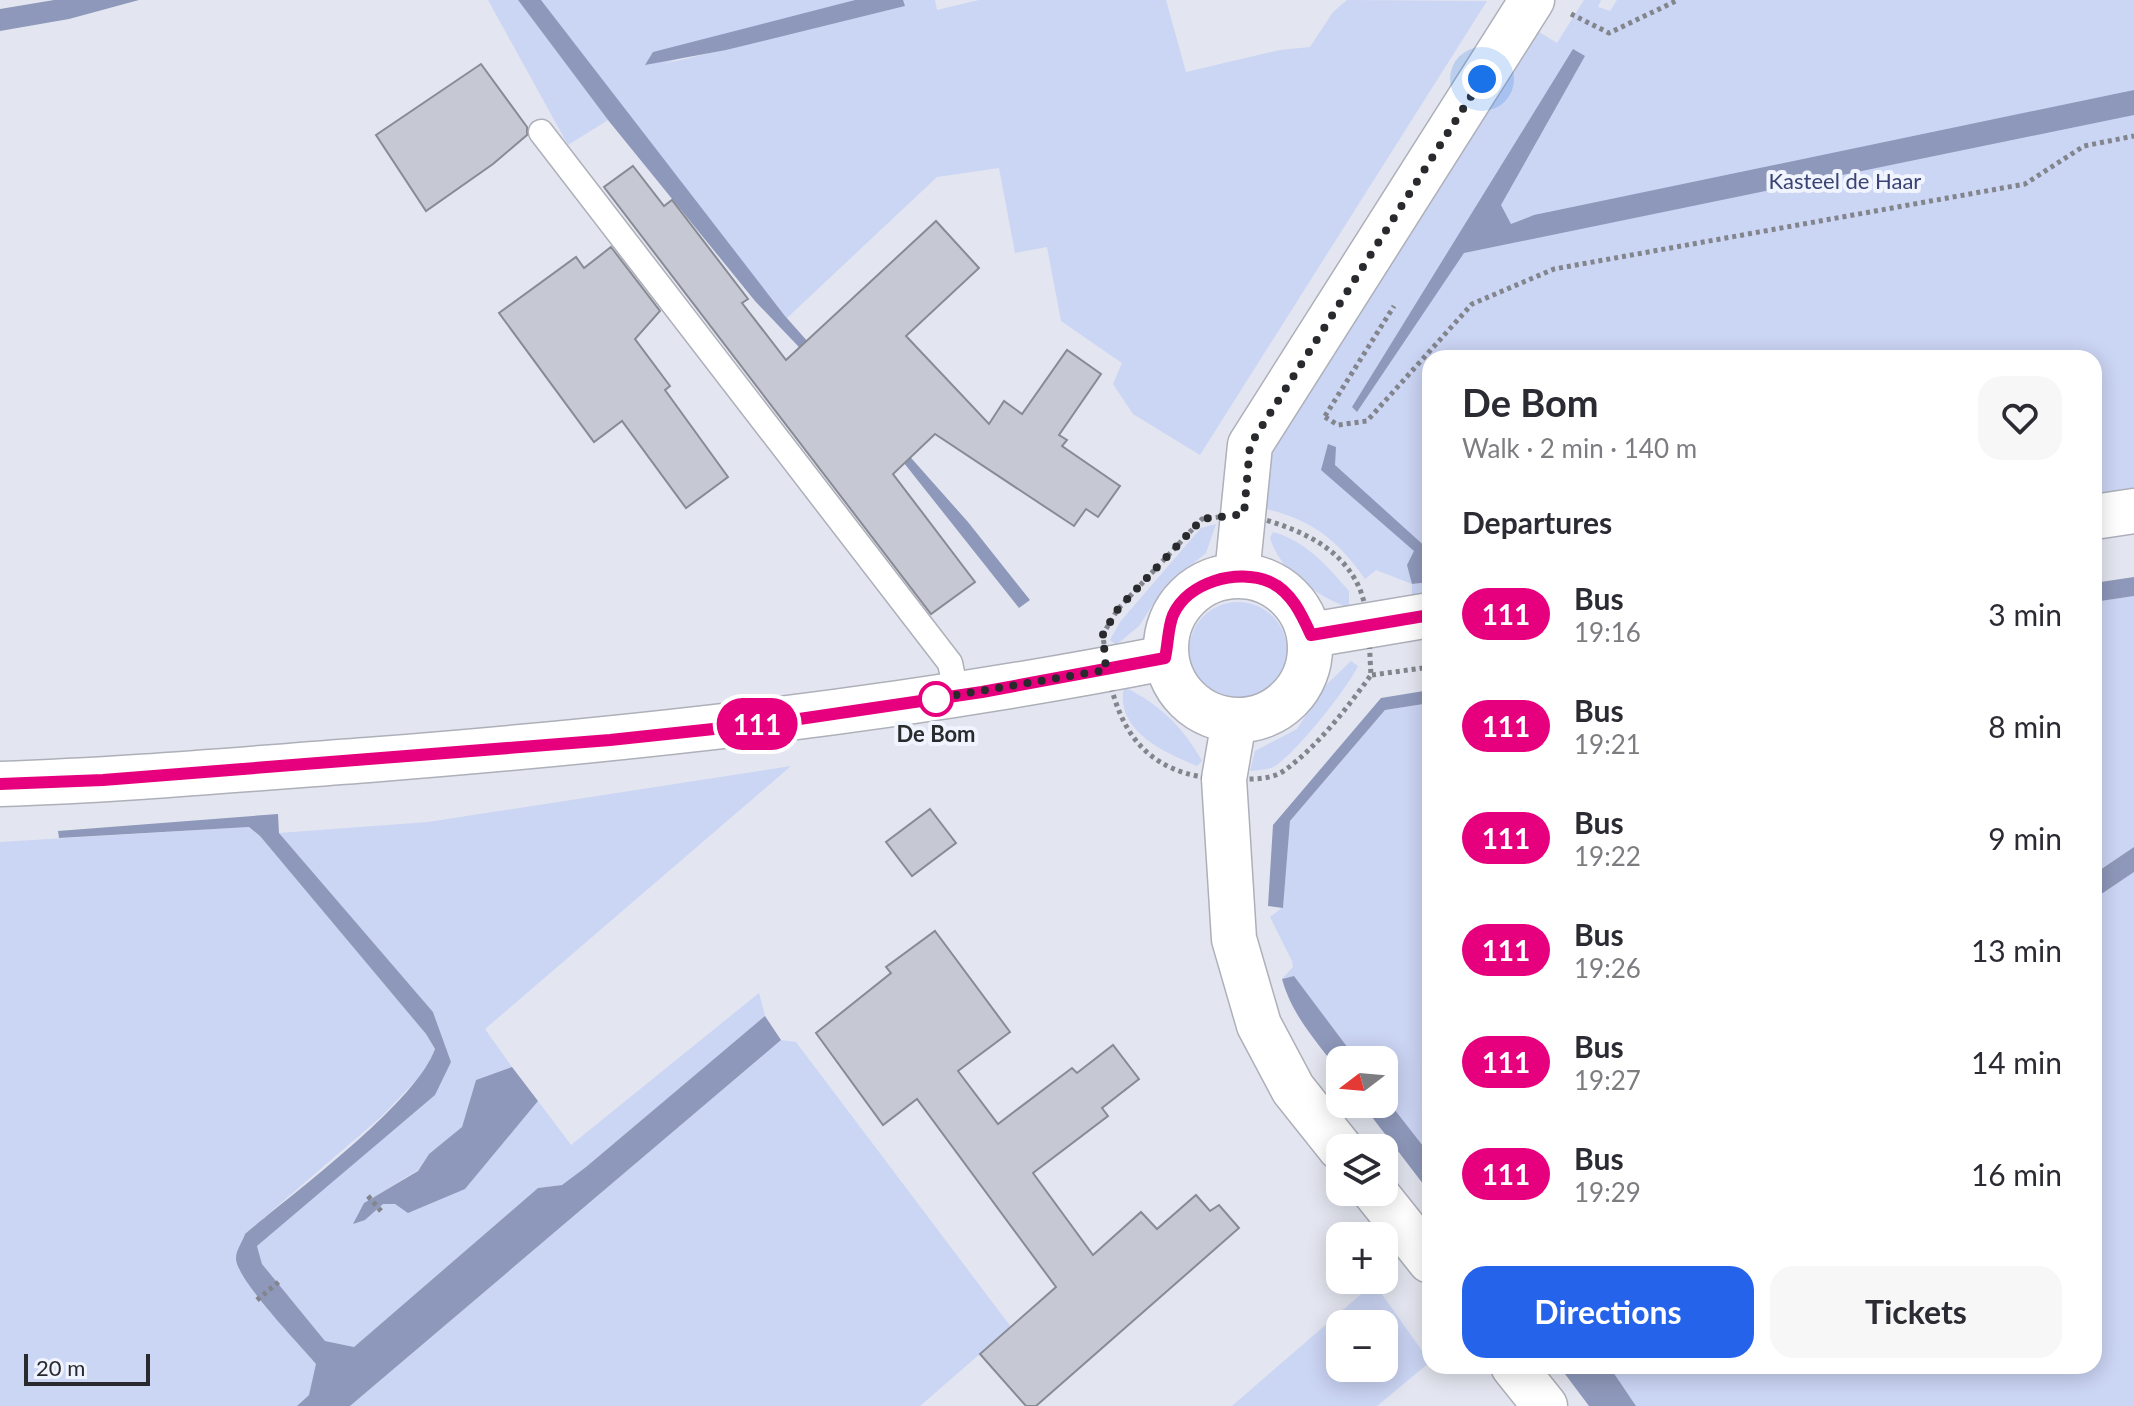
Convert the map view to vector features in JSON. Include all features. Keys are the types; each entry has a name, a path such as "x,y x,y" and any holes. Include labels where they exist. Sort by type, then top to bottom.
{"street":[{"path":"1237,575 1250,445 1547,4"},
{"path":"2102,516 2134,511"},
{"path":"1237,575 1271,582 1298,606 1311,635 1309,668 1292,698 1258,719 1234,721 1206,714 1177,688 1165,658 1173,614 1204,583 1237,575"},
{"path":"1311,635 1422,616"},
{"path":"0,784 103,780 582,743 779,722 957,696 1165,658"},
{"path":"1234,721 1224,779 1234,939 1259,1025 1293,1089 1329,1134"},
{"path":"1386,1206 1422,1251"},
{"path":"1519,1374 1545,1406"}],"lane":[{"path":"541,132 950,663 957,696"}],"path":[{"path":"1547,4 1609,33 1678,0"},
{"path":"1431,350 1472,304 1554,269 2025,184 2084,146 2134,136"},
{"path":"1325,417 1338,425 1367,421 1422,360"},
{"path":"1224,779 1184,774 1153,760 1113,704 1103,634 1118,609 1202,519 1244,514"},
{"path":"1371,675 1422,668"},
{"path":"368,1196 381,1211"},
{"path":"257,1300 281,1280"}],"green space":[{"path":"488,0 518,0 608,120 568,145"},
{"path":"541,0 855,0 778,22 664,64 904,6 903,0 935,0 937,10 979,0 1166,0 1186,72 1280,50 1310,47 1333,12 1347,0 1487,1 1200,455 1133,414 1113,384 1122,363 1061,321 1047,247 1015,253 999,168 937,177 787,318 608,91"},
{"name":"Kasteel de Haar","path":"1584,0 1601,0 1598,7 1610,11 1617,0 2134,0 2134,490 2102,495 2102,350 1422,350 1422,569 1412,584 1376,570 1365,579 1345,553 1323,534 1297,519 1266,509 1259,498 1277,437 1531,27 1557,43"},
{"path":"1216,524 1206,553 1164,587 1139,626 1116,645 1110,640 1120,622 1201,528"},
{"path":"1273,532 1306,548 1324,564 1349,591 1349,608 1312,589 1291,572 1275,551 1270,538"},
{"path":"1422,583 1422,603 1412,605 1412,584"},
{"path":"2134,596 2134,847 2102,869 2102,601"},
{"path":"1238,602 1265,610 1279,624 1287,651 1279,678 1265,692 1238,700 1211,692 1197,678 1189,651 1197,624 1211,610"},
{"path":"1351,661 1358,666 1343,690 1295,748 1273,767 1250,771 1255,751 1297,729 1325,686"},
{"path":"1124,687 1159,708 1178,727 1202,761 1197,766 1157,747 1134,727 1123,702"},
{"path":"1422,704 1422,1145 1398,1114 1398,1046 1346,1046 1294,976 1282,979 1293,967 1292,961 1270,917 1283,907 1290,821 1385,710"},
{"path":"791,766 485,1029 512,1067 476,1080 462,1127 429,1154 418,1170 364,1203 365,1220 383,1204 465,1189 538,1101 571,1145 759,993 765,1016 586,1167 562,1185 538,1188 354,1347 325,1341 262,1264 257,1246 434,1095 451,1062 433,1012 279,833 428,822"},
{"path":"249,827 260,836 426,1034 435,1050 427,1069 381,1117 245,1234 239,1269 317,1364 309,1395 297,1406 0,1406 0,842"},
{"path":"2134,872 2134,1406 1636,1406 1614,1374 2102,1374 2102,894"},
{"path":"781,1040 796,1042 1011,1327 920,1406 350,1406"},
{"path":"1361,1294 1382,1294 1393,1310 1343,1310"},
{"path":"1398,1317 1422,1351 1422,1369 1377,1406 1232,1406 1326,1325 1326,1382 1398,1382"}],"shaded area":[{"path":"54,0 139,0 69,19 0,31 0,9"},
{"path":"518,0 541,0 785,316 968,522 1030,600 1019,608 877,429 755,301 608,120"},
{"path":"855,0 903,0 905,6 726,50 645,65 653,52"},
{"path":"1573,49 1585,56 1501,205 1511,224 1534,215 2134,90 2134,115 1464,253 1357,412 1352,407"},
{"path":"1328,444 1336,447 1335,465 1422,544 1422,583 1412,584 1407,565 1414,551 1321,470"},
{"path":"2134,577 2134,596 2102,601 2102,582"},
{"path":"1422,691 1422,704 1385,710 1290,821 1283,908 1268,906 1273,825 1381,698"},
{"path":"278,814 279,833 433,1012 451,1062 435,1095 257,1246 262,1264 325,1341 354,1347 538,1188 562,1185 586,1167 765,1016 781,1040 350,1406 297,1406 309,1395 316,1364 257,1296 239,1268 236,1255 245,1234 379,1121 423,1071 435,1049 426,1034 260,836 249,827 59,838 58,831"},
{"path":"2134,847 2134,872 2102,894 2102,869"},
{"path":"1294,976 1346,1046 1326,1046 1326,1055 1292,1006 1282,979"},
{"path":"512,1067 538,1101 465,1189 408,1213 395,1204 383,1204 365,1220 353,1224 364,1203 418,1171 429,1154 462,1127 476,1080"},
{"path":"1398,1114 1422,1145 1422,1183 1398,1151 1398,1134 1385,1134 1373,1118 1398,1118"},
{"path":"1565,1374 1614,1374 1636,1406 1589,1406"}],"building":[{"path":"481,64 527,127 527,135 493,164 426,211 376,135"},
{"path":"633,166 664,206 672,200 748,299 742,303 786,360 936,221 979,268 906,336 989,424 1004,401 1022,414 1067,350 1101,374 1059,435 1067,440 1062,446 1120,486 1098,517 1086,509 1074,526 935,434 893,474 975,582 931,614 604,187"},
{"path":"611,247 660,311 635,339 670,386 665,390 728,477 686,508 622,421 594,442 499,313 576,257 584,268"},
{"path":"930,809 956,843 912,876 886,842"},
{"path":"935,931 1010,1032 958,1071 998,1124 1072,1068 1077,1073 1113,1045 1139,1079 1102,1108 1108,1116 1033,1173 1093,1255 1141,1212 1157,1229 1196,1195 1210,1211 1219,1205 1239,1228 1036,1406 1026,1406 980,1354 1056,1287 917,1099 883,1125 816,1033 891,973 886,967"}],"bus line":[{"name":"111","path":"0,784 103,780 582,743 779,722 957,696 1165,658 1173,614 1204,583 1237,575 1271,582 1298,606 1311,635 1422,616"}],"place":[{"name":"De Bom","path":"936,699"}],"route":[{"path":"936,699 932,699 1106,670 1103,634 1118,609 1202,519 1244,514 1250,445 1482,79"}]}
